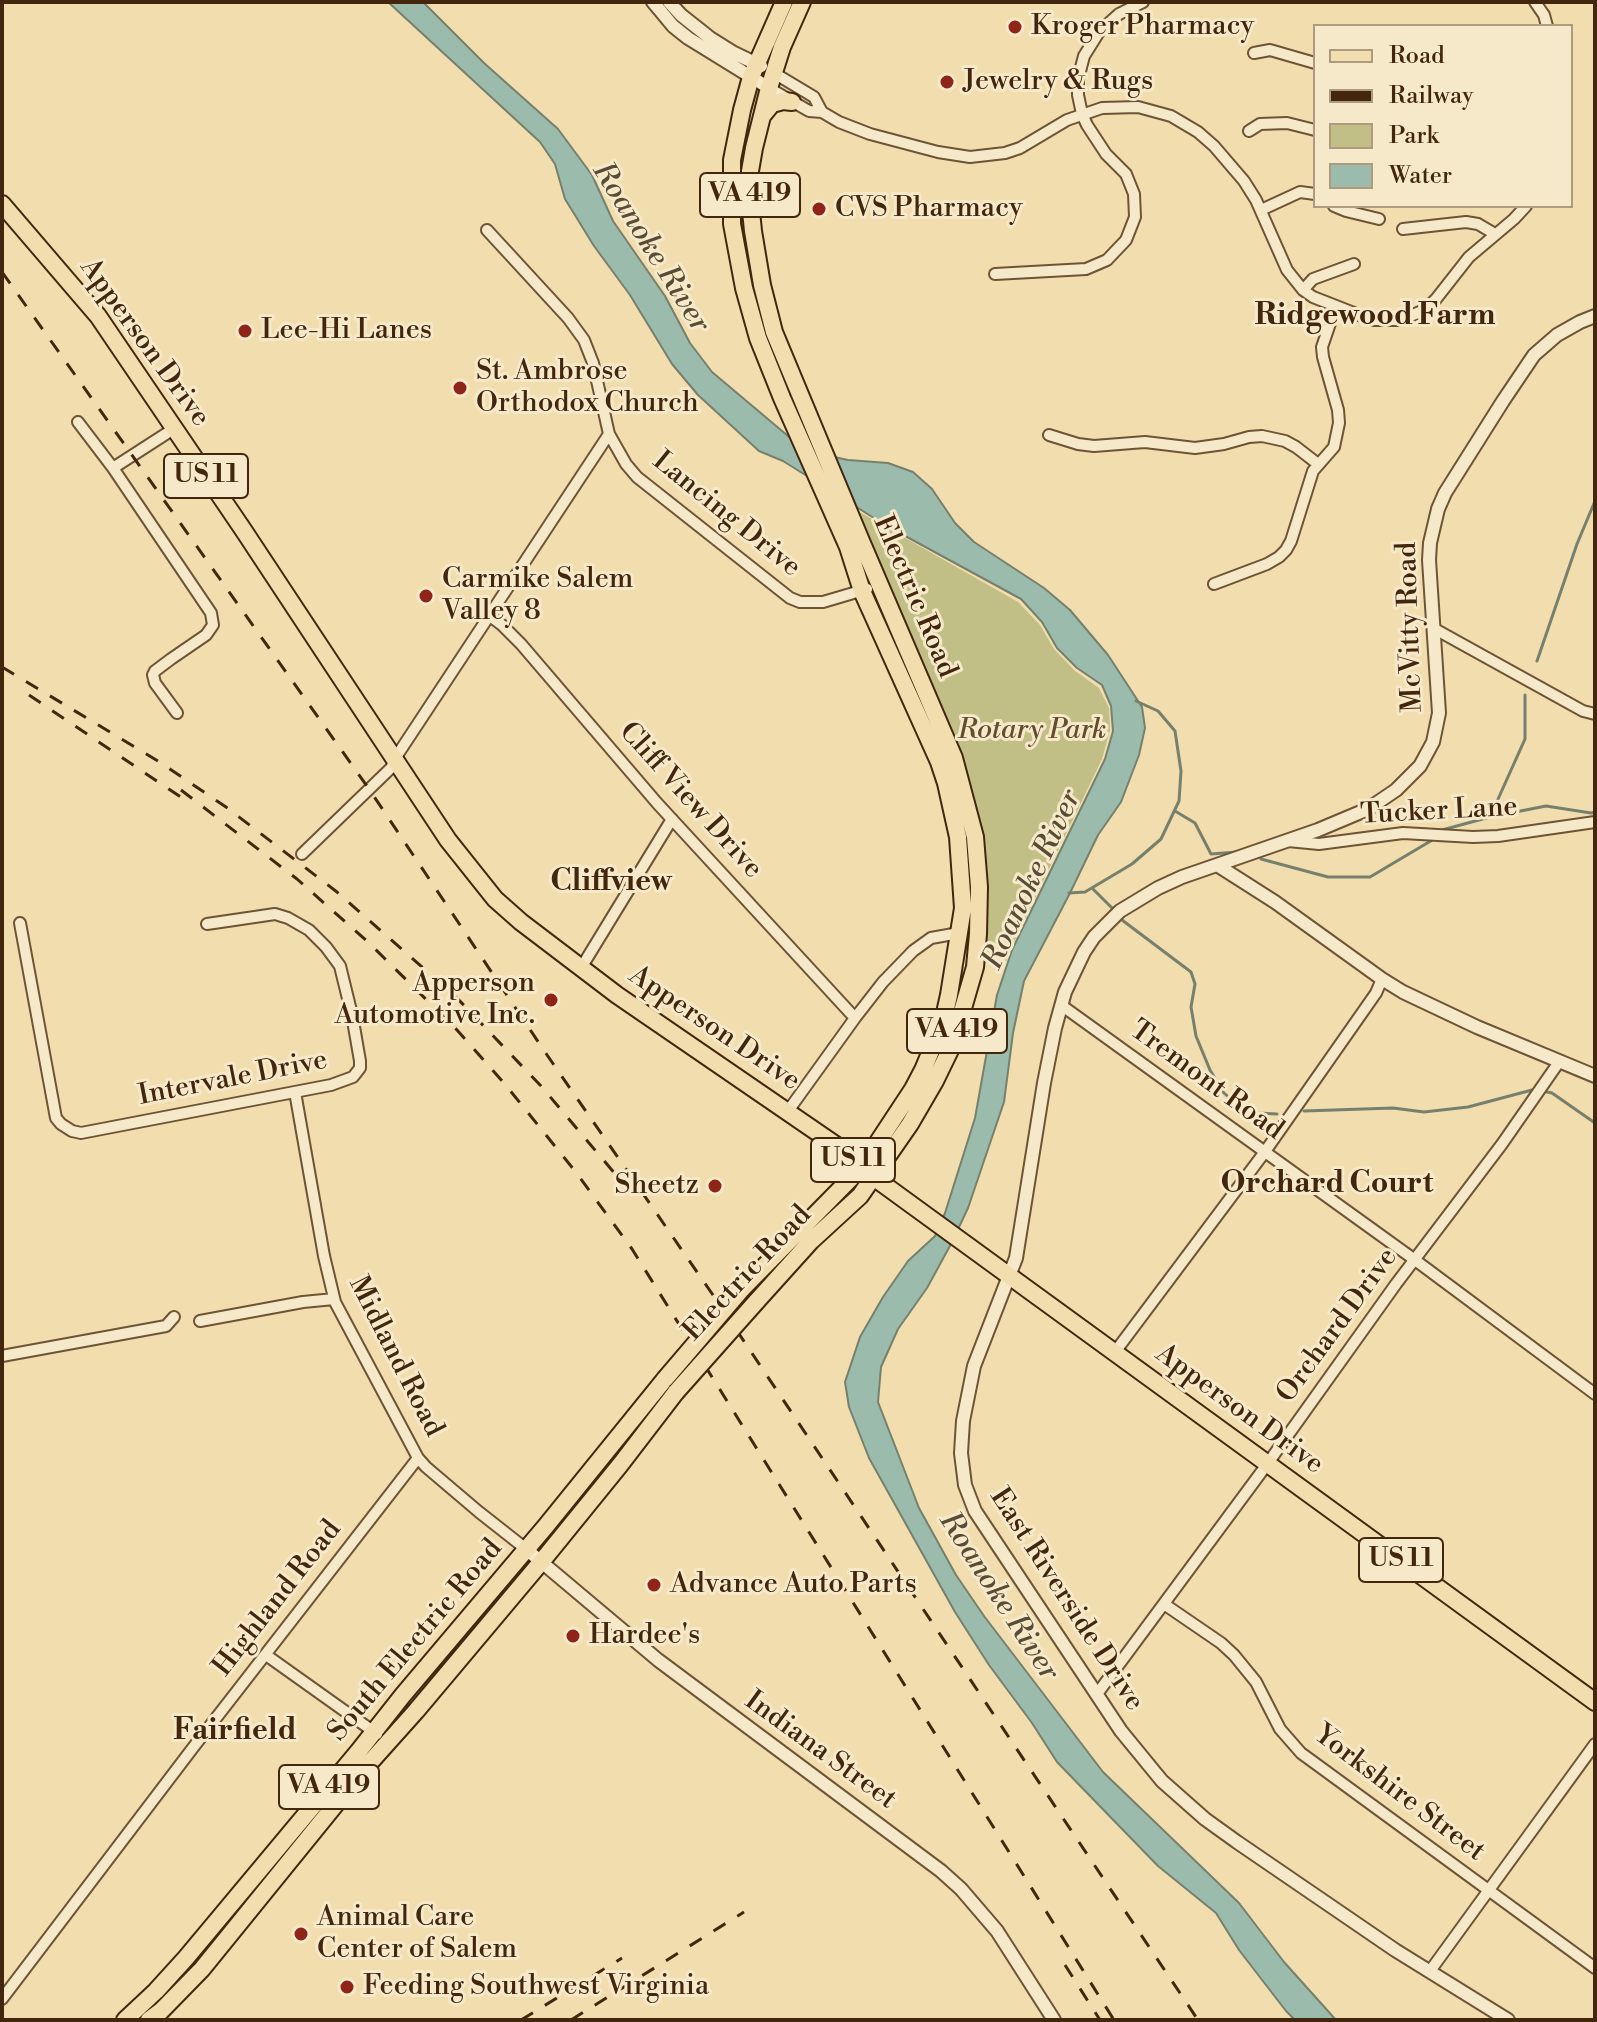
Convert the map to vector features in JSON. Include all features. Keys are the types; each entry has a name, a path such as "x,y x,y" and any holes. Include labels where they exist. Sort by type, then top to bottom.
{"main road":[{"name":"Electric Road","path":"542,1561 620,1465 671,1385 741,1290 867,1172 910,1124 952,1046 975,967 979,905 975,837 962,781 880,584 854,544 782,398 750,314 744,288 732,224 732,160 754,70 784,2"},
{"name":"Electric Road","path":"526,1549 671,1385 756,1302 811,1241 860,1196 867,1172 923,1070 943,1022 949,995 963,908 958,837 946,783 862,591 854,544 798,388 774,332 753,231 750,171 782,47 802,2"},
{"path":"762,116 772,104 792,102"},
{"name":"Apperson Drive","path":"2,204 98,316 448,840 483,886 521,922 617,995 843,1150 867,1172 1595,1702"},
{"name":"South Electric Road","path":"125,2020 186,1958 526,1549"},
{"name":"South Electric Road","path":"149,2020 202,1969 365,1768 542,1561"}],"street":[{"path":"995,274 1086,269 1107,260 1126,240 1135,217 1130,183 1121,167 1096,141 1082,114 1078,79 1090,44 1110,21 1143,2"},
{"path":"1535,2 1546,24"},
{"path":"661,4 681,15 754,70 814,97 822,112"},
{"path":"1254,53 1270,50 1313,62"},
{"path":"772,80 792,102 809,111 822,112 870,134 970,157 1020,148 1067,120 1102,108 1138,107 1158,112 1185,123 1230,163 1261,210 1287,270 1303,290 1313,297 1374,320 1409,317 1428,307 1469,257 1524,208"},
{"path":"1249,131 1260,124 1287,123 1313,130"},
{"path":"1261,210 1300,192 1313,194"},
{"path":"1339,208 1379,219"},
{"path":"1403,229 1466,222 1478,224 1495,234"},
{"name":"Lancing Drive","path":"487,230 568,318 584,340 593,363 609,434 637,477 790,598 800,602 823,602 880,584"},
{"path":"1303,290 1313,279 1354,264"},
{"path":"1214,584 1267,564 1286,550 1313,471 1334,447 1339,423 1322,347 1336,306"},
{"name":"McVitty Road","path":"1217,865 1368,809 1396,790 1420,766 1433,742 1439,713 1429,560 1438,509 1445,493 1534,355 1557,335 1595,316"},
{"path":"78,422 113,468 211,613 213,625 206,635 153,675 155,683 177,713"},
{"path":"113,468 175,428"},
{"path":"302,854 386,774 609,434"},
{"path":"1049,435 1094,446 1145,442 1195,448 1262,436 1285,441 1318,464"},
{"name":"Cliff View Drive","path":"490,616 521,644 672,819 855,1018"},
{"path":"1433,628 1583,711 1595,714"},
{"path":"581,968 672,819"},
{"name":"Tucker Lane","path":"1286,840 1319,844 1403,833 1498,836 1595,822"},
{"path":"1217,865 1403,992 1477,1027 1595,1076"},
{"name":"East Riverside Drive","path":"1217,865 1158,888 1120,911 1094,937 1074,971 1061,1005 1044,1083 1016,1258 978,1355 968,1393 961,1453 965,1485 975,1511 1121,1731 1154,1772 1183,1801 1383,1942 1508,2020"},
{"name":"Intervale Drive","path":"20,923 56,1118 65,1128 81,1133 295,1092 348,1081 353,1077 360,1068 360,1057 352,1015 340,966 326,947 309,930 275,914 207,924"},
{"path":"788,1111 883,982 921,944 931,938 959,933"},
{"path":"1115,1352 1264,1153 1376,993 1382,979"},
{"name":"Tremont Road","path":"1061,1005 1595,1394"},
{"name":"Orchard Drive","path":"1097,1694 1559,1062"},
{"name":"Midland Road","path":"295,1092 334,1299 418,1458 526,1549"},
{"path":"200,1321 334,1299"},
{"path":"2,1356 166,1326 174,1317"},
{"name":"Highland Road","path":"2,1999 418,1458"},
{"name":"Indiana Street","path":"526,1549 658,1660 941,1871 997,1931 1054,2020"},
{"name":"Yorkshire Street","path":"1164,1604 1234,1655 1256,1682 1280,1729 1301,1753 1595,1968"},
{"path":"266,1655 389,1742"},
{"path":"1430,1971 1595,1744"}],"green space":[{"name":"Rotary Park","path":"856,510 1018,602 1040,625 1054,649 1075,671 1099,688 1109,708 1110,730 1102,759 1006,961 983,954 979,826 961,761"}],"water":[{"path":"388,2 423,2 484,63 558,129 592,175 613,221 665,296 690,343 712,372 794,441 825,455 888,463 913,472 932,489 955,523 974,542 1044,588 1070,610 1108,655 1142,707 1145,728 1139,755 1121,802 1098,835 1024,981 1004,1102 968,1208 927,1288 898,1329 881,1367 878,1402 919,1508 956,1575 984,1616 1103,1772 1239,1903 1284,1962 1336,2020 1295,2020 1239,1950 1216,1913 1158,1866 1057,1762 955,1612 869,1458 849,1407 845,1382 860,1337 908,1261 935,1236 945,1213 975,1118 997,995 1012,950 1105,759 1113,731 1111,706 1102,685 1077,668 1057,648 1042,622 1021,599 885,525 783,461 759,451 698,395 672,364 630,295 594,246 565,199 555,164 540,142"}],"waterway":[{"path":"1537,661 1595,501"},
{"path":"1490,817 1525,739 1525,695"},
{"path":"1069,893 1085,892 1132,864 1161,839 1179,801 1181,771 1175,731 1158,711 1136,701"},
{"path":"1442,830 1546,806 1595,812"},
{"path":"1175,811 1195,823 1211,854 1237,852"},
{"path":"1261,859 1328,877 1370,877 1434,839"},
{"path":"1092,888 1112,908"},
{"path":"1122,920 1191,972 1195,984 1191,1007 1196,1036 1210,1070 1224,1093 1241,1108 1277,1114"},
{"path":"1304,1111 1393,1108 1424,1112 1468,1107 1532,1090"},
{"path":"1547,1092 1595,1123"}],"railway":[{"path":"2,272 369,789 713,1295 1198,2020"},
{"path":"2,667 158,761 226,807 337,892 456,997 541,1086 627,1188"},
{"path":"29,695 188,802"},
{"path":"181,790 297,879 368,942 457,1030 575,1171 632,1249 1114,2020"},
{"path":"571,2020 744,1912"},
{"path":"521,2020 622,1958"},
{"path":"1065,1965 1100,2020"}],"place":[{"name":"Kroger Pharmacy","path":"1015,27"},
{"name":"Jewelry & Rugs","path":"947,82"},
{"name":"CVS Pharmacy","path":"819,209"},
{"name":"Lee-Hi Lanes","path":"245,331"},
{"name":"St. Ambrose Orthodox Church","path":"460,388"},
{"name":"Carmike Salem Valley 8","path":"426,596"},
{"name":"Apperson Automotive Inc.","path":"551,1000"},
{"name":"Sheetz","path":"715,1186"},
{"name":"Advance Auto Parts","path":"654,1585"},
{"name":"Hardee's","path":"573,1636"},
{"name":"Animal Care Center of Salem","path":"301,1934"},
{"name":"Feeding Southwest Virginia","path":"347,1987"}],"district":[{"name":"Ridgewood Farm","path":"1375,317"},
{"name":"Cliffview","path":"611,883"},
{"name":"Orchard Court","path":"1327,1185"},
{"name":"Fairfield","path":"235,1732"}],"water label":[{"name":"Roanoke River","path":"650,248"},
{"name":"Roanoke River","path":"1033,880"},
{"name":"Roanoke River","path":"998,1597"}]}
